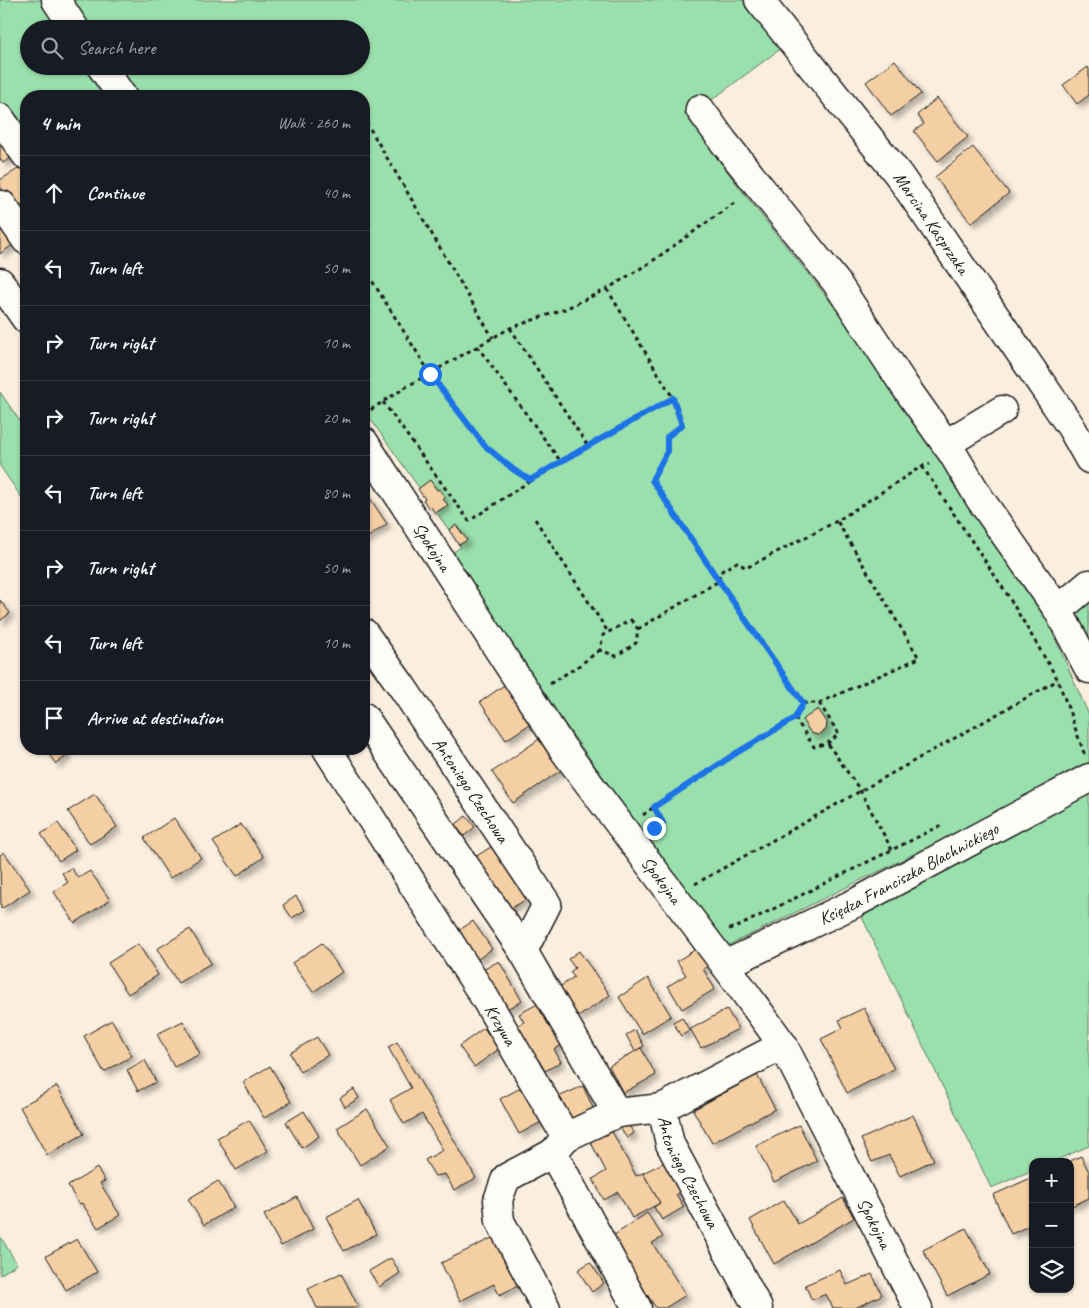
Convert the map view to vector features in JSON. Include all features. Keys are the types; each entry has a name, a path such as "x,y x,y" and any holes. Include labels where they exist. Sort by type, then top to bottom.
{"street":[{"path":"56,0 69,20"},
{"name":"Marcina Kasprzaka","path":"759,0 898,174 1072,427 1089,459"},
{"path":"107,75 118,90"},
{"path":"700,109 723,142 836,282 899,378 949,449 980,499 1058,610 1089,669"},
{"path":"0,118 20,146"},
{"path":"2,205 20,231"},
{"path":"0,282 20,311"},
{"path":"949,449 1002,410"},
{"name":"Spokojna","path":"370,451 563,749 783,1044 918,1308"},
{"path":"1058,610 1089,584"},
{"name":"Antoniego Czechowa","path":"370,641 547,904 523,951"},
{"path":"370,726 523,951 617,1113"},
{"name":"Krzywa","path":"330,755 485,998 560,1145 637,1308"},
{"name":"Księdza Franciszka Blachnickiego","path":"725,965 855,903 1082,767"},
{"path":"662,1108 783,1044"},
{"name":"Antoniego Czechowa","path":"546,1308 500,1221 498,1200 506,1178 617,1113 662,1108 670,1144 758,1308"}],"path":[{"path":"370,129 493,338"},
{"path":"370,410 510,328 565,309 607,289 651,262 759,185"},
{"path":"370,278 430,374 484,445 514,470 530,480"},
{"path":"607,289 673,398 682,425 667,437 667,452 652,480 803,703"},
{"path":"510,328 588,446"},
{"path":"477,346 561,462"},
{"path":"383,402 469,521 530,480 673,398"},
{"path":"719,581 720,572 737,562 746,568 837,521 949,449"},
{"path":"922,466 1007,594 1058,680 1084,753 1082,767"},
{"path":"535,519 608,632"},
{"path":"803,703 819,703 919,658 837,521"},
{"path":"638,629 719,581"},
{"path":"556,691 551,683 600,650 603,635 631,620 638,629 636,644 616,656 600,650"},
{"path":"692,885 1058,680"},
{"path":"641,816 738,752 795,718 803,703"},
{"path":"795,718 814,748 828,744 839,734 819,703"},
{"path":"828,744 860,790 892,850"},
{"path":"654,807 663,823 654,828 660,837"},
{"path":"725,965 722,931 737,927 944,824"}],"green space":[{"path":"0,0 48,0 61,20 20,20 20,75 98,75 109,90 20,90 20,131 0,102"},
{"path":"56,0 743,0 780,49 709,102 684,113 745,195 842,316 944,459 1046,618 1089,715 1089,768 723,948 588,756 466,588 446,557 461,547 370,418 370,90 118,90 107,75 370,75 370,20 69,20"},
{"path":"0,392 20,421 20,495 0,466"},
{"path":"1089,603 1089,651 1075,620 1078,611"},
{"path":"1089,791 1089,1146 1061,1158 1029,1158 1029,1172 991,1188 860,913"},
{"path":"0,1236 17,1264 0,1275"}],"building":[{"path":"895,60 921,94 891,116 866,82"},
{"path":"1088,67 1089,95 1077,104 1063,85"},
{"path":"937,98 968,137 938,161 914,131 924,124 917,115"},
{"path":"0,135 18,153 3,163 0,159"},
{"path":"973,147 1009,193 971,223 935,177"},
{"path":"20,168 20,207 15,210 0,186 0,180"},
{"path":"0,207 20,235 20,239 0,254"},
{"path":"430,480 437,490 439,489 448,505 435,513 423,500 425,499 418,489"},
{"path":"370,498 387,524 370,536"},
{"path":"456,525 467,540 459,545 449,530"},
{"path":"0,600 10,613 0,621"},
{"path":"510,681 536,720 506,740 480,702"},
{"path":"818,709 827,722 826,730 818,735 811,733 802,720"},
{"path":"545,735 567,766 513,803 492,772"},
{"path":"49,755 68,755 56,764"},
{"path":"95,794 117,827 90,844 68,811"},
{"path":"466,816 475,827 464,836 455,825"},
{"path":"174,818 201,858 170,878 144,838"},
{"path":"58,823 76,850 59,861 41,834"},
{"path":"241,824 264,857 237,876 213,842"},
{"path":"497,843 530,897 505,912 472,859"},
{"path":"4,852 30,890 1,909 0,855"},
{"path":"71,868 78,878 90,871 110,900 75,923 54,892 68,882 62,873"},
{"path":"296,896 305,910 292,918 283,905"},
{"path":"473,921 492,949 477,960 458,931"},
{"path":"190,929 211,963 178,983 157,949"},
{"path":"322,943 342,972 313,992 292,963"},
{"path":"138,944 158,975 128,994 108,963"},
{"path":"701,946 712,963 703,969 715,989 682,1009 668,986 686,975 677,961"},
{"path":"579,951 610,995 578,1017 558,988 574,977 570,972 575,968 568,959"},
{"path":"499,961 522,1001 503,1011 481,971"},
{"path":"648,978 671,1016 642,1034 619,997"},
{"path":"545,1000 568,1042 554,1049 561,1062 545,1071 538,1059 534,1061 514,1027 524,1022 519,1014"},
{"path":"864,1008 894,1069 847,1093 821,1039 843,1028 839,1020"},
{"path":"727,1009 738,1029 701,1048 691,1030 681,1036 673,1022 682,1017 689,1030"},
{"path":"112,1020 132,1056 104,1072 84,1036"},
{"path":"183,1021 200,1054 174,1067 157,1034"},
{"path":"484,1028 499,1049 474,1067 459,1046"},
{"path":"635,1030 644,1046 635,1051 626,1035"},
{"path":"317,1037 328,1055 300,1072 290,1053"},
{"path":"397,1042 476,1178 454,1190 445,1174 435,1176 425,1160 443,1150 422,1114 404,1124 390,1100 411,1088 388,1047"},
{"path":"641,1048 656,1075 623,1093 609,1066"},
{"path":"145,1060 156,1082 138,1091 127,1070"},
{"path":"270,1066 291,1102 264,1118 243,1082"},
{"path":"757,1075 775,1109 712,1143 693,1110"},
{"path":"528,1084 547,1119 519,1134 500,1099"},
{"path":"57,1086 84,1134 47,1155 20,1107"},
{"path":"583,1086 594,1110 568,1122 556,1098"},
{"path":"354,1089 359,1098 345,1107 340,1098"},
{"path":"367,1109 390,1146 360,1165 337,1128"},
{"path":"304,1111 319,1136 302,1148 286,1122"},
{"path":"913,1115 934,1160 900,1176 889,1155 872,1162 861,1139"},
{"path":"249,1120 268,1151 236,1170 217,1138"},
{"path":"627,1123 634,1133 627,1138 620,1128"},
{"path":"799,1125 817,1161 774,1182 756,1146"},
{"path":"609,1126 636,1176 643,1173 660,1203 632,1218 618,1192 604,1200 593,1179 606,1171 588,1137"},
{"path":"1081,1156 1089,1172 1089,1198 1074,1205 1074,1203 1074,1159"},
{"path":"671,1159 688,1187 676,1194 684,1207 662,1220 654,1207 660,1203 643,1173"},
{"path":"97,1168 105,1181 100,1183 120,1215 98,1228 82,1203 79,1204 68,1186"},
{"path":"1029,1179 1029,1226 1011,1234 993,1195"},
{"path":"218,1181 234,1207 204,1225 188,1199"},
{"path":"297,1197 313,1229 281,1246 264,1215"},
{"path":"843,1198 854,1218 774,1264 750,1220 784,1200 798,1224"},
{"path":"358,1200 376,1234 344,1251 326,1217"},
{"path":"647,1213 663,1237 652,1243 686,1295 665,1308 656,1308 610,1238"},
{"path":"966,1228 990,1274 947,1296 923,1250"},
{"path":"504,1232 528,1281 499,1295 494,1284 460,1301 441,1263"},
{"path":"77,1239 97,1272 66,1290 46,1256"},
{"path":"391,1258 400,1273 379,1287 369,1271"},
{"path":"590,1262 604,1283 592,1292 578,1270"},
{"path":"840,1270 847,1285 872,1274 882,1295 855,1308 833,1308 826,1294 812,1300 805,1285"},
{"path":"341,1273 358,1306 354,1308 317,1308 308,1289"}],"route":[{"path":"430,374 484,445 514,470 530,480 673,398 682,425 667,437 667,452 652,480 803,703 795,718 738,752 654,807 663,823 654,828"}]}
